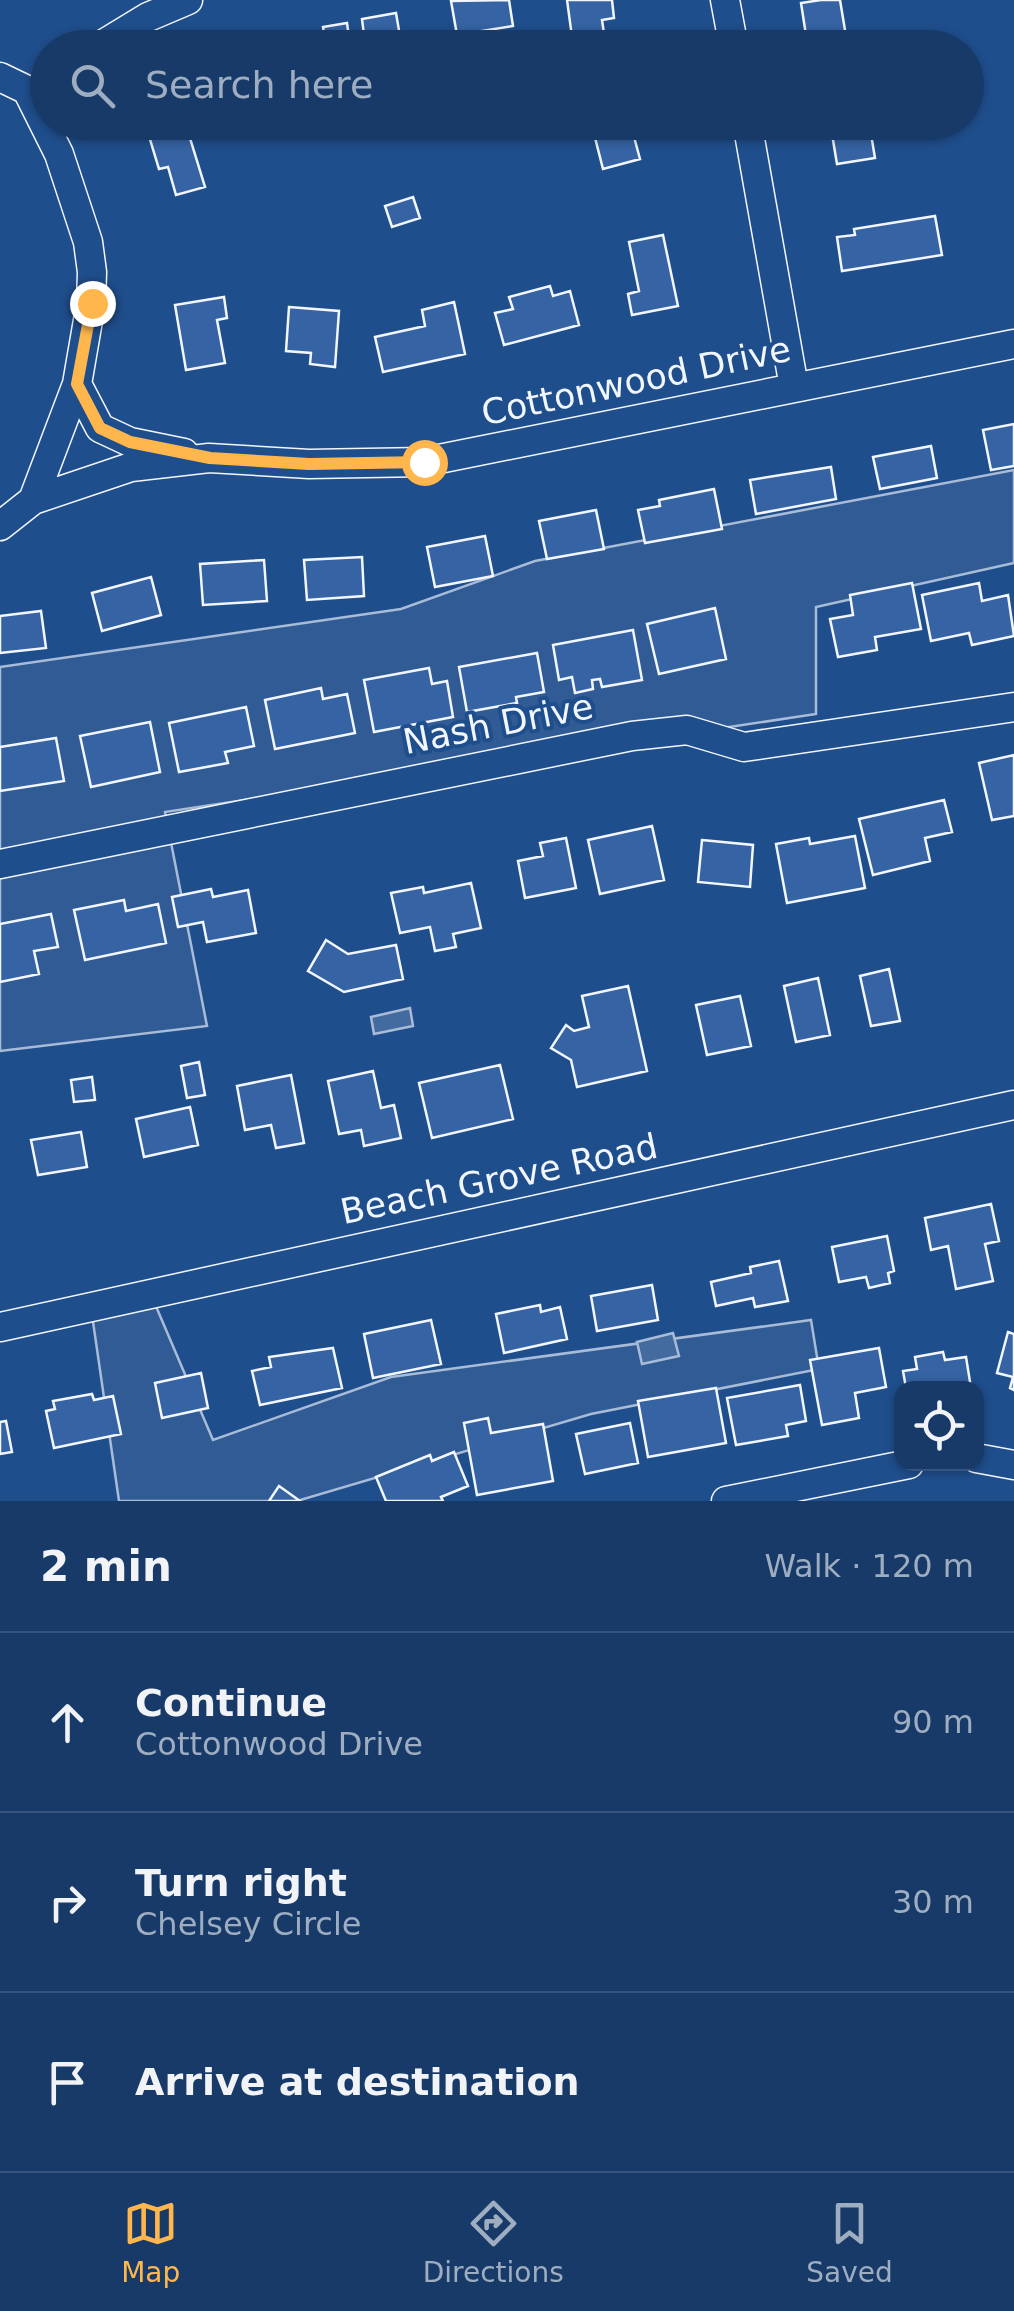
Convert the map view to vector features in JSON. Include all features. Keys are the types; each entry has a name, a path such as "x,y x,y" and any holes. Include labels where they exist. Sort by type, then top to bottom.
{"street":[{"path":"128,30 188,0"},
{"path":"726,0 731,30"},
{"path":"0,77 30,83"},
{"path":"0,526 33,500 77,384 92,303 88,242 54,140"},
{"path":"750,140 794,387"},
{"name":"Cottonwood Drive","path":"77,384 100,428 130,442 210,458 309,464 424,462 1014,344"},
{"name":"Cottonwood Drive","path":"33,500 131,467 210,458"},
{"name":"Nash Drive","path":"0,864 632,736 687,730 744,747 1014,707"},
{"name":"Beach Grove Road","path":"0,1327 1014,1105"},
{"path":"984,1459 1014,1465"},
{"path":"726,1501 894,1467"}],"shaded area":[{"path":"1014,470 1014,563 816,607 816,714 165,812 207,1026 0,1051 0,667 401,609 535,561"},
{"path":"410,1008 413,1026 374,1034 371,1017"},
{"path":"90,1301 155,1304 213,1440 391,1377 811,1320 819,1369 591,1414 297,1501 119,1501"},
{"path":"673,1333 679,1356 642,1364 637,1342"}],"building":[{"path":"509,0 513,26 456,30 451,1"},
{"path":"567,0 612,0 614,18 602,20 604,30 571,30"},
{"path":"840,0 845,30 805,30 801,3"},
{"path":"396,13 399,30 363,30 362,19"},
{"path":"347,23 348,30 324,30 323,27"},
{"path":"150,140 191,140 205,187 176,195 168,167 159,169"},
{"path":"596,140 635,140 640,159 603,169"},
{"path":"833,140 872,140 875,158 837,164"},
{"path":"413,197 420,218 392,227 385,206"},
{"path":"935,216 942,255 842,271 837,237 855,235 854,229"},
{"path":"663,235 678,306 632,315 628,294 639,291 629,242"},
{"path":"550,286 553,296 570,291 579,325 504,345 495,313 513,309 509,297"},
{"path":"224,297 227,318 217,320 225,363 186,370 175,305"},
{"path":"454,302 465,354 383,372 375,337 425,326 422,310"},
{"path":"289,307 339,311 335,367 310,364 311,353 286,351"},
{"path":"1014,424 1014,466 991,470 983,430"},
{"path":"931,446 937,478 880,489 873,457"},
{"path":"831,467 836,499 756,514 750,480"},
{"path":"714,489 722,529 645,543 638,510 660,506 659,500"},
{"path":"596,510 604,549 547,559 539,521"},
{"path":"485,536 493,576 435,587 427,547"},
{"path":"362,557 364,596 307,600 304,560"},
{"path":"264,560 267,601 203,605 200,564"},
{"path":"151,577 161,615 102,631 92,593"},
{"path":"912,583 921,629 875,637 877,650 838,657 830,619 853,615 850,595"},
{"path":"979,583 982,601 1008,595 1014,636 972,645 969,633 931,641 922,595"},
{"path":"715,608 726,659 659,674 647,624"},
{"path":"41,611 46,648 0,653 0,616"},
{"path":"633,630 642,680 602,687 600,679 592,680 593,689 575,693 572,677 559,680 553,645"},
{"path":"537,653 544,692 516,697 517,703 467,712 459,667"},
{"path":"429,668 432,684 447,681 453,717 374,732 364,680"},
{"path":"321,688 323,699 347,694 355,733 275,749 265,700"},
{"path":"246,707 254,746 225,752 228,763 179,772 169,723"},
{"path":"150,722 160,772 91,787 80,736"},
{"path":"56,738 64,781 0,791 0,747"},
{"path":"1014,755 1014,816 992,820 979,763"},
{"path":"944,800 952,832 925,838 930,861 873,875 859,819"},
{"path":"652,826 664,880 600,894 588,840"},
{"path":"855,836 865,888 787,903 776,844 809,838 810,844"},
{"path":"566,838 576,888 525,898 518,861 543,856 540,843"},
{"path":"702,840 753,845 750,887 698,882"},
{"path":"471,883 481,928 453,934 456,947 435,951 430,927 400,933 391,893 423,887 424,893"},
{"path":"211,889 213,897 248,890 256,933 207,942 203,922 178,927 172,897"},
{"path":"124,900 126,911 158,904 166,943 85,960 74,910"},
{"path":"51,914 58,947 34,951 39,974 0,982 0,924"},
{"path":"326,940 348,954 396,945 403,979 344,992 308,971"},
{"path":"889,969 900,1021 871,1026 860,976"},
{"path":"818,978 830,1035 796,1042 784,986"},
{"path":"628,986 647,1071 577,1087 571,1060 551,1048 566,1025 574,1031 589,1027 582,996"},
{"path":"740,996 751,1046 707,1055 696,1005"},
{"path":"199,1062 205,1095 187,1098 181,1066"},
{"path":"500,1065 513,1119 432,1138 419,1083"},
{"path":"373,1071 381,1108 394,1105 401,1138 364,1146 361,1130 339,1134 328,1081"},
{"path":"291,1075 304,1143 276,1148 271,1125 245,1130 237,1086"},
{"path":"92,1077 95,1100 74,1102 71,1080"},
{"path":"190,1107 198,1145 144,1157 136,1119"},
{"path":"81,1132 87,1167 38,1175 31,1140"},
{"path":"991,1204 999,1241 985,1244 993,1281 956,1289 948,1246 931,1250 925,1218"},
{"path":"887,1236 894,1271 888,1273 890,1283 869,1288 866,1277 839,1282 832,1247"},
{"path":"779,1261 788,1301 755,1307 753,1298 716,1306 711,1282 751,1273 750,1267"},
{"path":"652,1285 658,1320 597,1331 591,1296"},
{"path":"540,1305 541,1312 560,1307 567,1339 504,1353 496,1314"},
{"path":"431,1320 441,1364 373,1378 364,1334"},
{"path":"1008,1332 1014,1334 1014,1390 1010,1388 1013,1377 997,1373"},
{"path":"333,1348 342,1388 260,1405 252,1371 271,1367 269,1357"},
{"path":"879,1348 886,1387 855,1393 859,1418 822,1425 810,1360"},
{"path":"943,1352 945,1360 966,1357 970,1381 905,1381 903,1371 917,1369 915,1357"},
{"path":"201,1373 208,1408 162,1418 155,1383"},
{"path":"800,1385 806,1421 786,1425 788,1436 736,1445 727,1398"},
{"path":"716,1388 726,1443 648,1457 638,1401"},
{"path":"92,1394 94,1400 113,1396 121,1434 54,1448 46,1411 55,1409 53,1401"},
{"path":"488,1418 491,1433 543,1424 553,1481 477,1495 464,1423"},
{"path":"6,1421 12,1452 0,1454 0,1422"},
{"path":"630,1423 638,1463 585,1474 576,1434"},
{"path":"454,1452 468,1486 441,1497 443,1501 386,1501 376,1477 430,1455 432,1461"},
{"path":"279,1486 300,1501 269,1501"}],"route":[{"path":"92,303 77,384 100,428 130,442 210,458 309,464 424,462"}]}
